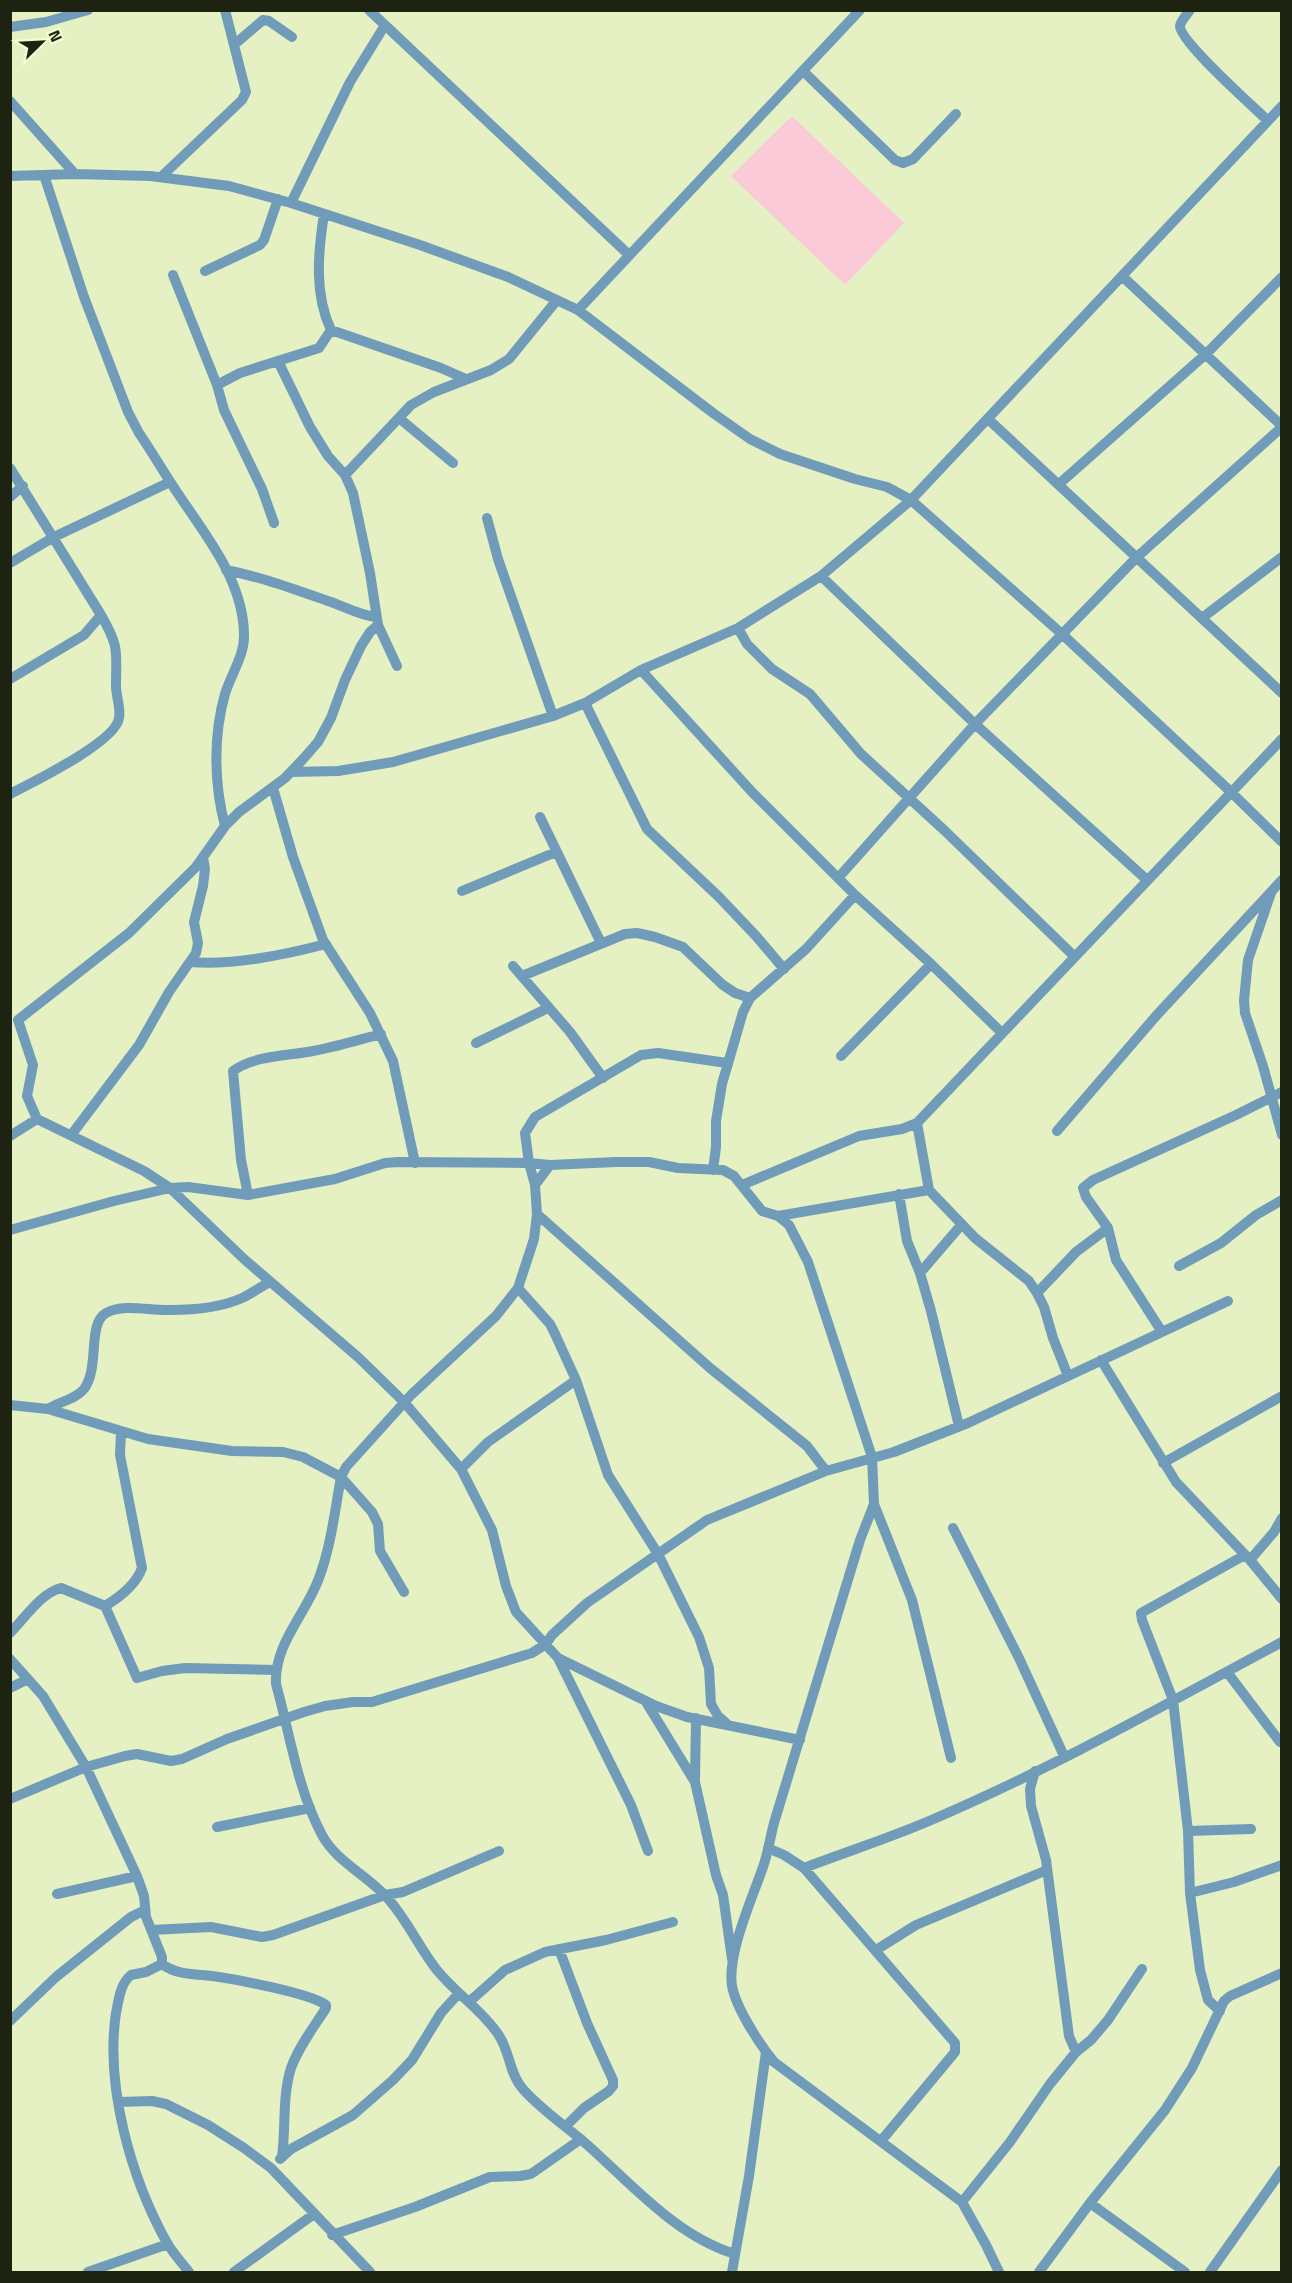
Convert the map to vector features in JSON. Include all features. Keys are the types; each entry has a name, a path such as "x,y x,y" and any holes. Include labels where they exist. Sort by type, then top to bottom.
{"street":[{"path":"10,27 60,14 88,10"},
{"path":"161,177 244,96 246,87 225,10"},
{"path":"369,10 629,255"},
{"path":"578,310 860,10"},
{"path":"1190,10 1182,20 1180,26 1182,34 1194,50 1268,121"},
{"path":"235,44 263,20 269,21 292,37"},
{"path":"291,203 350,82 385,26"},
{"path":"803,71 895,160 903,163 914,159 957,114"},
{"path":"10,101 75,174"},
{"path":"291,772 338,771 393,762 553,716 585,703 641,670 738,628 821,576 911,500 1281,106"},
{"path":"10,176 75,174 161,177 229,186 291,203 486,269 578,310 750,439 780,454 887,487 911,500 1063,635 1231,792 1281,842"},
{"path":"44,176 84,297 128,412 226,570 237,597 244,634 242,651 225,692 218,726 218,788 225,826"},
{"path":"205,271 260,245 264,240 278,199"},
{"path":"324,214 319,247 319,284 323,309 331,330"},
{"path":"172,275 217,385 224,410 262,489 274,523"},
{"path":"839,877 975,724 1137,557 1281,427 1122,276"},
{"path":"1059,484 1206,354 1281,277"},
{"path":"345,475 411,405 424,397 491,370 508,358 557,300"},
{"path":"217,385 240,373 319,348 331,330"},
{"path":"331,330 441,368 466,379"},
{"path":"278,361 310,427 328,456 345,475 360,520 377,621 397,666"},
{"path":"399,418 453,463"},
{"path":"988,419 1281,693"},
{"path":"10,468 101,615 117,650 116,694 120,718 117,726 104,740 54,771 10,794"},
{"path":"10,562 54,537 170,482"},
{"path":"10,497 22,486"},
{"path":"487,518 498,559 553,716"},
{"path":"1202,618 1281,556"},
{"path":"226,570 255,576 333,602 377,621"},
{"path":"821,576 975,724 1148,880"},
{"path":"10,679 84,635 101,615"},
{"path":"18,1020 129,933 183,880 225,826 239,812 291,772 318,742 331,718 361,646 377,621"},
{"path":"738,628 747,644 783,677 810,694 861,754 944,830 1075,957"},
{"path":"641,670 752,792 855,895 932,964 1002,1033"},
{"path":"585,703 647,829 719,897 784,969"},
{"path":"742,1185 859,1136 902,1129 917,1123 1281,740"},
{"path":"273,788 303,888 326,944 381,1034 395,1070 416,1163"},
{"path":"540,817 601,943"},
{"path":"462,891 556,852"},
{"path":"72,1134 139,1045 169,992 196,953 198,943 194,922 203,886 205,869 203,857"},
{"path":"1057,1131 1156,1016 1281,880"},
{"path":"1272,890 1248,960 1244,1000 1245,1013 1263,1066 1281,1135"},
{"path":"713,1170 716,1121 727,1063 742,1012 750,998 806,949 855,895"},
{"path":"522,976 625,934 637,933 683,947 723,985 735,993 750,998"},
{"path":"190,962 205,963 266,957 326,944"},
{"path":"842,1056 932,964"},
{"path":"513,966 570,1032 603,1078"},
{"path":"476,1043 548,1008"},
{"path":"10,1011 18,1020 33,1065 27,1096 37,1119 72,1134 144,1171 170,1188 270,1282 359,1358 404,1402 461,1468 492,1530 506,1586 516,1612 558,1658 631,1805 648,1851"},
{"path":"248,1195 241,1160 233,1071 258,1060 313,1051 381,1034"},
{"path":"727,1063 649,1053 641,1055 535,1117 525,1133 535,1185 537,1214 534,1239 518,1288 496,1316 404,1402 346,1467 341,1477 321,1574 314,1592 288,1637 275,1670 276,1684 286,1718 293,1757 323,1838 336,1853 385,1895 437,1971 490,2022 502,2040 520,2085 532,2099 680,2226 707,2242 735,2254"},
{"path":"1162,1332 1116,1260 1108,1228 1083,1188 1087,1184 1281,1092"},
{"path":"10,1136 37,1119"},
{"path":"917,1123 929,1190 975,1238 1029,1281 1044,1307 1068,1376"},
{"path":"10,1230 170,1188 188,1187 248,1195 335,1179 385,1163 550,1165 632,1161 723,1170 729,1173 742,1185 762,1211 778,1216 789,1225 808,1262 872,1457 874,1504 912,1600 951,1758"},
{"path":"535,1185 550,1165"},
{"path":"778,1216 929,1190"},
{"path":"899,1194 907,1241 920,1273 959,1426"},
{"path":"1179,1266 1221,1243 1256,1215 1281,1200"},
{"path":"537,1214 710,1368 807,1446 826,1471"},
{"path":"920,1273 963,1224"},
{"path":"1037,1293 1076,1252 1108,1228"},
{"path":"48,1409 80,1394 92,1376 95,1326 99,1318 107,1312 120,1309 168,1310 209,1307 241,1299 270,1282"},
{"path":"518,1288 550,1324 576,1380 608,1475 658,1554 703,1647 709,1668 711,1704 718,1716 728,1724"},
{"path":"10,1799 86,1767 137,1754 171,1761 182,1759 227,1739 325,1706 372,1702 532,1653 546,1644 552,1635 587,1603 707,1520 826,1471 894,1452 959,1426 1228,1301"},
{"path":"1101,1360 1176,1482 1248,1558 1281,1599"},
{"path":"461,1468 488,1442 576,1380"},
{"path":"1163,1463 1281,1396"},
{"path":"10,1405 48,1409 148,1439 213,1449 294,1454 341,1477 375,1517 381,1551 404,1592"},
{"path":"105,1606 119,1597 139,1576 142,1568 120,1455 121,1432"},
{"path":"733,1962 744,1920 874,1504"},
{"path":"1220,2011 1208,2000 1204,1992 1190,1893 1188,1831 1173,1700 1141,1613 1248,1558 1274,1532 1281,1518"},
{"path":"953,1528 1019,1658 1064,1756"},
{"path":"10,1633 40,1602 55,1589 61,1588 105,1606 137,1678 185,1668 275,1670"},
{"path":"804,1868 933,1819 1035,1771 1281,1642"},
{"path":"558,1658 646,1701 698,1718 800,1740"},
{"path":"10,1659 58,1718 86,1767 137,1876 151,1930 162,1957 162,1964"},
{"path":"1227,1671 1280,1742"},
{"path":"10,1688 28,1679"},
{"path":"646,1701 695,1782"},
{"path":"711,1704 698,1718 695,1782 716,1875 723,1895 733,1962 732,1988 746,2017 766,2052 792,2077 829,2101 962,2202 1000,2272 993,2272"},
{"path":"1035,1771 1030,1790 1031,1806 1047,1870 1069,2036 1076,2052"},
{"path":"217,1827 310,1808"},
{"path":"1188,1831 1251,1829"},
{"path":"768,1848 804,1868 955,2043 955,2052 881,2140"},
{"path":"151,1930 211,1927 261,1936 273,1935 385,1895 403,1892 499,1851"},
{"path":"1190,1893 1234,1882 1281,1865"},
{"path":"876,1950 916,1925 1047,1870"},
{"path":"57,1894 137,1876"},
{"path":"10,2021 56,1977 130,1917 145,1910"},
{"path":"469,2002 505,1970 537,1955 673,1922"},
{"path":"559,1949 587,2023 613,2080 613,2086 609,2091 584,2108 566,2126"},
{"path":"162,1964 146,1972 131,1975 122,1986 114,2027 114,2058 118,2102 143,2189 168,2244 189,2272"},
{"path":"162,1964 171,1971 232,1978 306,1996 326,2005 298,2051 291,2069 286,2093 282,2157"},
{"path":"962,2202 1010,2142 1034,2105 1076,2052 1091,2040 1108,2020 1142,1969"},
{"path":"1039,2272 1090,2203 1165,2110 1192,2068 1224,2001 1230,1996 1281,1973"},
{"path":"272,2168 298,2145 353,2115 373,2098 412,2060 441,2013 459,1993"},
{"path":"732,2272 749,2176 766,2052"},
{"path":"118,2102 153,2101 166,2104 208,2125 272,2168 332,2235 370,2272"},
{"path":"332,2235 415,2207 490,2177 531,2174 581,2139"},
{"path":"1210,2272 1281,2170"},
{"path":"1090,2203 1185,2272"},
{"path":"234,2272 314,2214"},
{"path":"88,2272 168,2244"}],"shaded area":[{"path":"792,116 904,223 845,285 731,176"}]}
